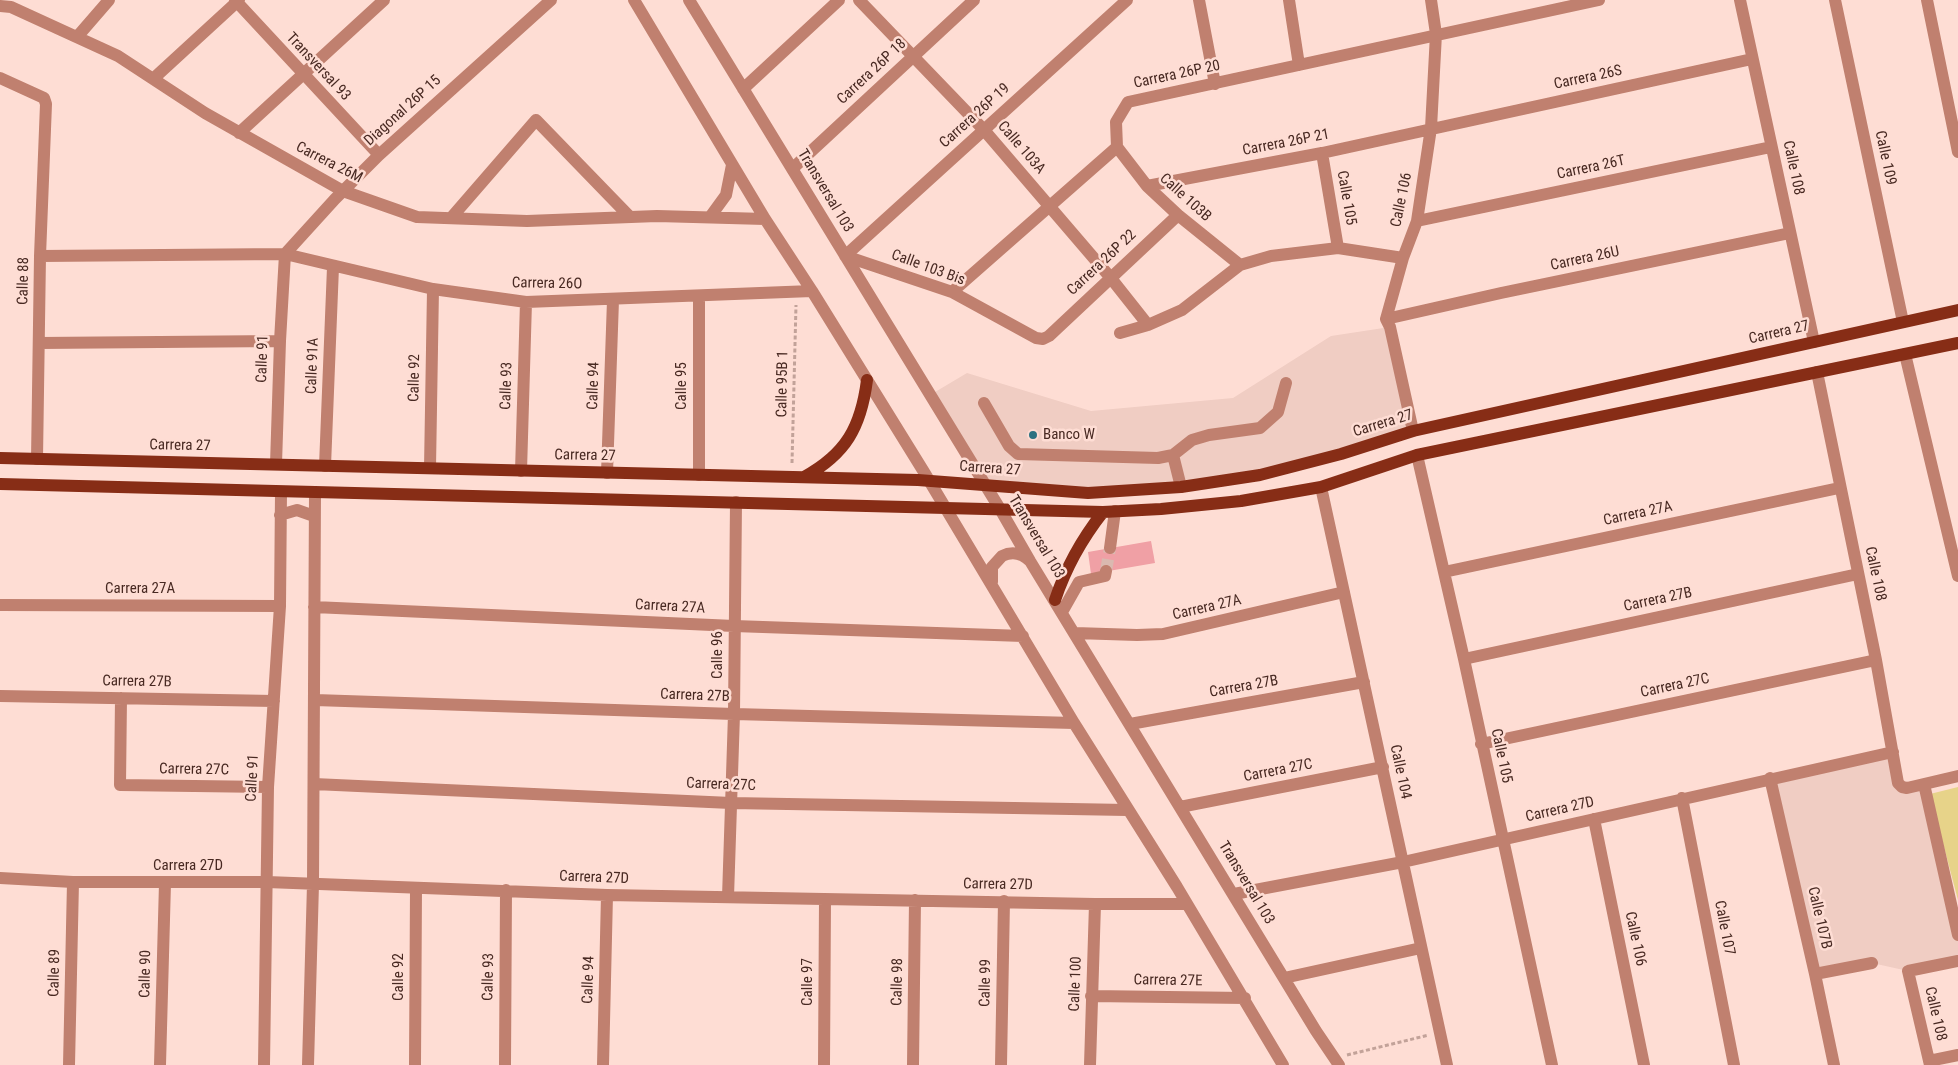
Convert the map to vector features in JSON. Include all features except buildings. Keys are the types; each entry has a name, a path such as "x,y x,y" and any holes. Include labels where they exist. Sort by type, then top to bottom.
{"main road":[{"name":"Carrera 27","path":"0,458 930,481 1088,493 1181,487 1260,475 1341,454 1413,431 1958,310"},
{"path":"0,484 1109,512 1241,501 1320,487 1417,455 1958,342"},
{"path":"797,478 818,470 838,452 854,431 863,406 867,380"},
{"path":"1058,606 1063,577 1073,554 1109,512"}],"street":[{"path":"77,36 109,0"},
{"path":"239,133 384,0"},
{"path":"634,0 765,219 930,481 1127,810 1245,998 1283,1065"},
{"path":"743,89 839,0"},
{"name":"Calle 103A","path":"859,0 984,130 1110,277 1148,325"},
{"name":"Carrera 26P 18","path":"792,169 974,0"},
{"name":"Carrera 26P 19","path":"845,256 1127,0"},
{"path":"1199,0 1215,84"},
{"path":"1289,0 1299,65"},
{"name":"Calle 106","path":"1386,319 1403,258 1417,221 1431,128 1436,34 1431,0"},
{"name":"Carrera 26P 20","path":"1117,147 1116,122 1128,102 1436,34 1560,4 1598,0"},
{"name":"Calle 108","path":"1740,0 1814,342"},
{"name":"Calle 109","path":"1835,0 1903,322"},
{"path":"1927,0 1958,152"},
{"path":"153,79 237,1"},
{"name":"Transversal 93","path":"237,1 379,155"},
{"name":"Diagonal 26P 15","path":"285,254 379,155 547,1"},
{"name":"Transversal 103","path":"693,2 743,89 1336,1061"},
{"name":"Carrera 26M","path":"0,6 11,7 118,56 205,113 339,195 417,217 527,221 630,217 765,219"},
{"name":"Carrera 26S","path":"1431,128 1752,59"},
{"name":"Calle 88","path":"0,78 44,98 46,104 40,256 37,459"},
{"path":"451,218 536,120 630,217"},
{"name":"Carrera 26P 21","path":"1147,186 1322,153 1431,128"},
{"path":"952,292 1117,147"},
{"name":"Calle 103B","path":"1117,147 1147,186 1178,215 1240,266"},
{"name":"Carrera 26T","path":"1417,221 1771,147"},
{"name":"Calle 105","path":"1322,153 1338,248"},
{"path":"710,217 726,196 732,165"},
{"name":"Carrera 26P 22","path":"1049,336 1178,215"},
{"name":"Carrera 26U","path":"1386,319 1790,233"},
{"path":"1120,334 1148,325 1182,310 1240,266 1271,256 1338,248 1403,258"},
{"name":"Carrera 26O","path":"40,256 285,254 333,267 433,289 526,302 812,291"},
{"name":"Calle 91","path":"276,464 285,254"},
{"name":"Calle 103 Bis","path":"845,256 952,292 1036,338 1043,339 1049,336"},
{"name":"Calle 91A","path":"325,466 333,267"},
{"name":"Calle 92","path":"430,468 433,289"},
{"name":"Calle 95","path":"699,296 699,475"},
{"name":"Calle 94","path":"607,473 613,300"},
{"name":"Calle 93","path":"521,471 526,302"},
{"path":"1386,319 1390,327 1413,431"},
{"path":"39,343 280,341"},
{"path":"1905,354 1958,576"},
{"name":"Calle 108","path":"1817,372 1839,488 1876,660 1898,783 1902,787 1908,788 1924,784"},
{"path":"984,403 1009,446 1018,454 1158,458 1172,455 1192,440 1208,435 1260,428 1278,412 1286,383"},
{"path":"1172,455 1181,487"},
{"name":"Calle 105","path":"1417,455 1464,659 1552,1065"},
{"name":"Calle 104","path":"1320,487 1447,1065"},
{"name":"Carrera 27A","path":"1444,572 1839,488"},
{"name":"Calle 91","path":"264,1065 268,787 280,606 281,492"},
{"path":"308,1065 313,884 315,493"},
{"name":"Calle 96","path":"728,897 734,714 736,502"},
{"path":"280,515 297,510 314,516"},
{"path":"1109,512 1110,548"},
{"path":"993,586 990,572 994,562 1002,556 1017,553 1030,561"},
{"path":"1058,606 1079,582 1105,576 1106,571"},
{"name":"Carrera 27B","path":"1464,659 1858,574"},
{"name":"Carrera 27A","path":"1075,633 1163,634 1344,592"},
{"name":"Carrera 27A","path":"0,605 280,606"},
{"name":"Carrera 27A","path":"314,607 734,626 1024,636"},
{"name":"Carrera 27C","path":"1481,744 1876,660"},
{"name":"Carrera 27B","path":"1130,724 1364,682"},
{"name":"Carrera 27B","path":"0,696 274,701"},
{"name":"Carrera 27C","path":"121,698 120,785 268,787"},
{"name":"Carrera 27B","path":"315,700 734,714 1074,722"},
{"name":"Carrera 27D","path":"1234,894 1403,862 1892,752"},
{"name":"Carrera 27C","path":"1180,807 1383,767"},
{"path":"1958,776 1924,784 1958,935"},
{"name":"Calle 107B","path":"1770,778 1834,1065"},
{"name":"Carrera 27C","path":"314,784 731,802 1127,810"},
{"name":"Calle 107","path":"1682,798 1734,1065"},
{"name":"Calle 106","path":"1594,819 1644,1065"},
{"name":"Carrera 27D","path":"0,878 73,882 267,882 607,895 1187,904"},
{"name":"Calle 89","path":"69,1065 73,882"},
{"name":"Calle 90","path":"160,1065 165,883"},
{"name":"Calle 92","path":"415,1065 416,888"},
{"name":"Calle 93","path":"505,1065 506,890"},
{"name":"Calle 94","path":"603,1065 607,895"},
{"name":"Calle 97","path":"824,1065 825,899"},
{"name":"Calle 98","path":"913,1065 915,900"},
{"name":"Calle 99","path":"1001,1065 1004,902"},
{"name":"Calle 100","path":"1090,1065 1095,904"},
{"path":"1284,978 1421,948"},
{"name":"Calle 108","path":"1930,1063 1908,971 1958,961"},
{"path":"1815,974 1872,963"},
{"name":"Carrera 27E","path":"1091,996 1245,998"},
{"path":"1930,1063 1958,1055"}],"path":[{"name":"Calle 95B 1","path":"796,292 797,478"},
{"path":"1336,1061 1439,1033"}],"shaded area":[{"path":"1390,327 1413,431 1260,475 1088,493 985,485 930,395 967,373 1091,411 1233,398 1331,336"},
{"path":"1893,752 1898,783 1924,784 1958,935 1958,961 1908,971 1872,963 1815,974 1770,778"},
{"path":"1958,787 1958,900 1930,794"}],"tunnel":[{"path":"1106,571 1110,548"}],"place":[{"name":"Banco W","path":"1033,435"}]}
